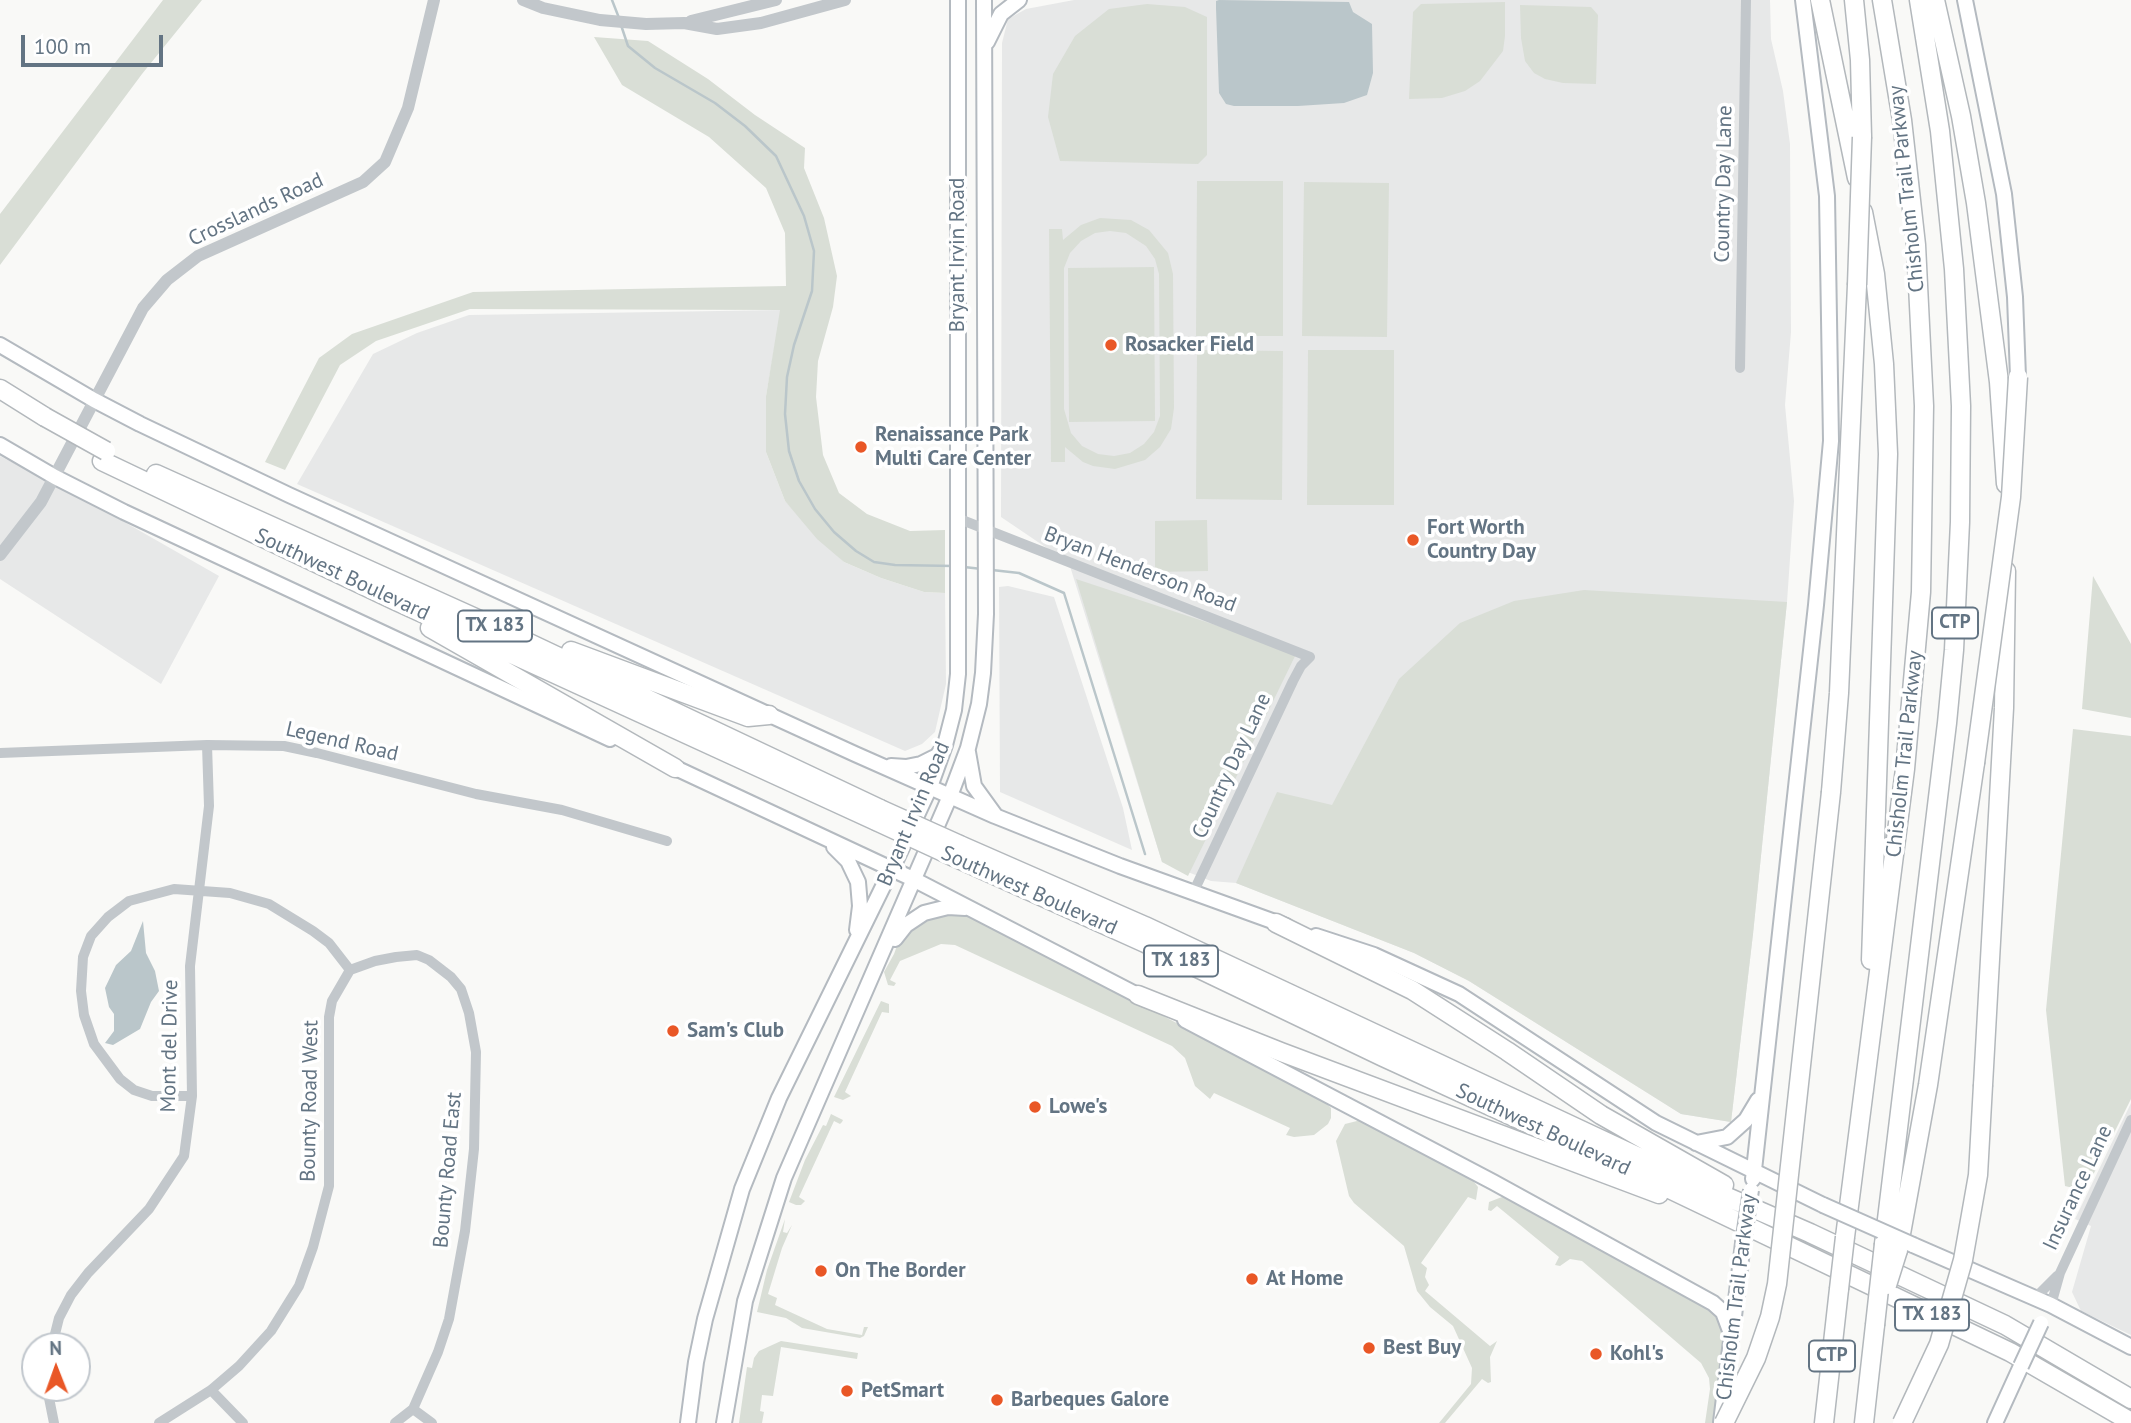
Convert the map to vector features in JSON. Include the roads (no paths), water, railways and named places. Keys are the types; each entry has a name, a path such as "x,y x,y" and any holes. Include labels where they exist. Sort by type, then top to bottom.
{"highway":[{"path":"1820,0 1875,274 1885,376 1888,454 1885,593 1868,1063"},
{"path":"1723,1423 1756,1358 1770,1317 1777,1284 1831,792 1839,693 1862,136 1854,0"},
{"name":"Chisholm Trail Parkway","path":"1824,1423 1915,674 1921,592 1925,441 1921,322 1911,195 1882,0"},
{"name":"Chisholm Trail Parkway","path":"1864,1423 1875,1325 1898,1246 1949,704 1960,511 1961,406 1954,269 1940,131 1919,0"},
{"path":"1902,1423 1938,1344 1964,1260 1978,1175 2007,626 2006,479 1999,382 1976,202 1961,116 1935,0"},
{"path":"1898,1246 1928,1084 1975,764 2011,497 2018,377"},
{"name":"Southwest Boulevard","path":"0,389 43,423"},
{"name":"Southwest Boulevard","path":"0,403 394,600 957,851 1383,1057 2010,1352 2131,1422"},
{"name":"Southwest Boulevard","path":"104,456 491,625 878,815"},
{"path":"394,600 410,616 675,768"},
{"path":"491,625 513,629 748,717 769,715"},
{"name":"Southwest Boulevard","path":"957,851 1145,926 1679,1176 1810,1233 2005,1325 2131,1399"},
{"path":"1276,923 1412,990 1601,1115 1810,1233"},
{"path":"1138,995 1620,1181 1729,1218"}],"main road":[{"name":"Bryant Irvin Road","path":"688,1423 705,1319 742,1189 779,1098 930,787 951,728 957,692 958,0"},
{"name":"Bryant Irvin Road","path":"724,1423 745,1301 784,1178 950,796 968,748 979,704 986,591 984,0"},
{"path":"984,49 997,20 1019,0"},
{"name":"Chisholm Trail Parkway","path":"1723,1423 1743,1242 1754,1171 1816,605 1831,441 1827,196 1803,0"},
{"path":"1965,0 2004,194 2014,282 2018,377"},
{"path":"0,345 94,400 289,495 995,817 1193,893 1374,955 1459,994 1656,1123 1823,1205 1898,1246 2035,1298 2131,1347"},
{"path":"957,354 985,354"},
{"name":"Southwest Boulevard","path":"0,445 124,512 913,879 1138,995 1713,1303 1723,1312 1732,1336"},
{"path":"877,764 915,766 937,756 945,746"},
{"path":"968,748 974,786 995,817"},
{"path":"816,833 840,852 854,872 860,893 856,939"},
{"path":"883,954 906,925 924,913 948,907 973,910"},
{"path":"1696,1143 1727,1137 1754,1110 1762,1093"},
{"path":"1995,1423 2051,1305"}],"street":[{"name":"Crosslands Road","path":"0,555 41,502 143,308 167,279 198,256 363,181 385,162 408,108 434,0"},
{"path":"523,0 543,8 600,20 646,24 684,23 718,29 739,27 845,0"},
{"path":"684,23 776,0"},
{"name":"Country Day Lane","path":"1740,368 1746,0"},
{"name":"Bryan Henderson Road","path":"957,518 1310,657"},
{"name":"Country Day Lane","path":"1193,893 1293,681 1301,666 1310,657"},
{"name":"Mont del Drive","path":"56,1332 71,1294 149,1209 184,1156 192,1096 190,966 209,806 207,746"},
{"name":"Legend Road","path":"0,753 274,746 317,753 476,794 562,810 667,841"},
{"path":"192,1096 152,1096 134,1090 120,1079 94,1044 84,1014 81,991 83,957 91,936 108,917 130,901 153,893 174,889 199,889 230,893 269,904 329,943 350,970"},
{"name":"Bounty Road East","path":"350,970 396,957 417,956 429,960 451,976 461,989 469,1013 476,1052 474,1149 449,1319 413,1409 395,1423"},
{"name":"Bounty Road West","path":"159,1423 211,1390 239,1366 271,1331 299,1286 313,1247 329,1186 329,1017 332,1000 350,970"},
{"name":"Insurance Lane","path":"2051,1305 2060,1273 2131,1120"},
{"name":"Insurance Lane","path":"2035,1298 2060,1273"},
{"path":"211,1390 243,1423"},
{"path":"50,1402 54,1423"},
{"path":"413,1409 432,1423"}],"waterway":[{"path":"612,0 619,18"},
{"path":"621,25 628,46 655,68 715,103 745,126 776,156 804,216 814,251 812,291 794,345 787,377 785,414 789,451 799,481 815,509 834,532 874,562 954,566"},
{"path":"964,567 982,569"},
{"path":"992,570 1019,573 1064,593 1145,854"}],"place":[{"name":"Rosacker Field","path":"1111,345"},
{"name":"Renaissance Park Multi Care Center","path":"861,447"},
{"name":"Fort Worth Country Day","path":"1413,540"},
{"name":"Sam's Club","path":"673,1031"},
{"name":"Lowe's","path":"1035,1107"},
{"name":"On The Border","path":"821,1271"},
{"name":"At Home","path":"1252,1279"},
{"name":"Best Buy","path":"1369,1348"},
{"name":"Kohl's","path":"1596,1354"},
{"name":"PetSmart","path":"847,1391"},
{"name":"Barbeques Galore","path":"997,1400"}]}
